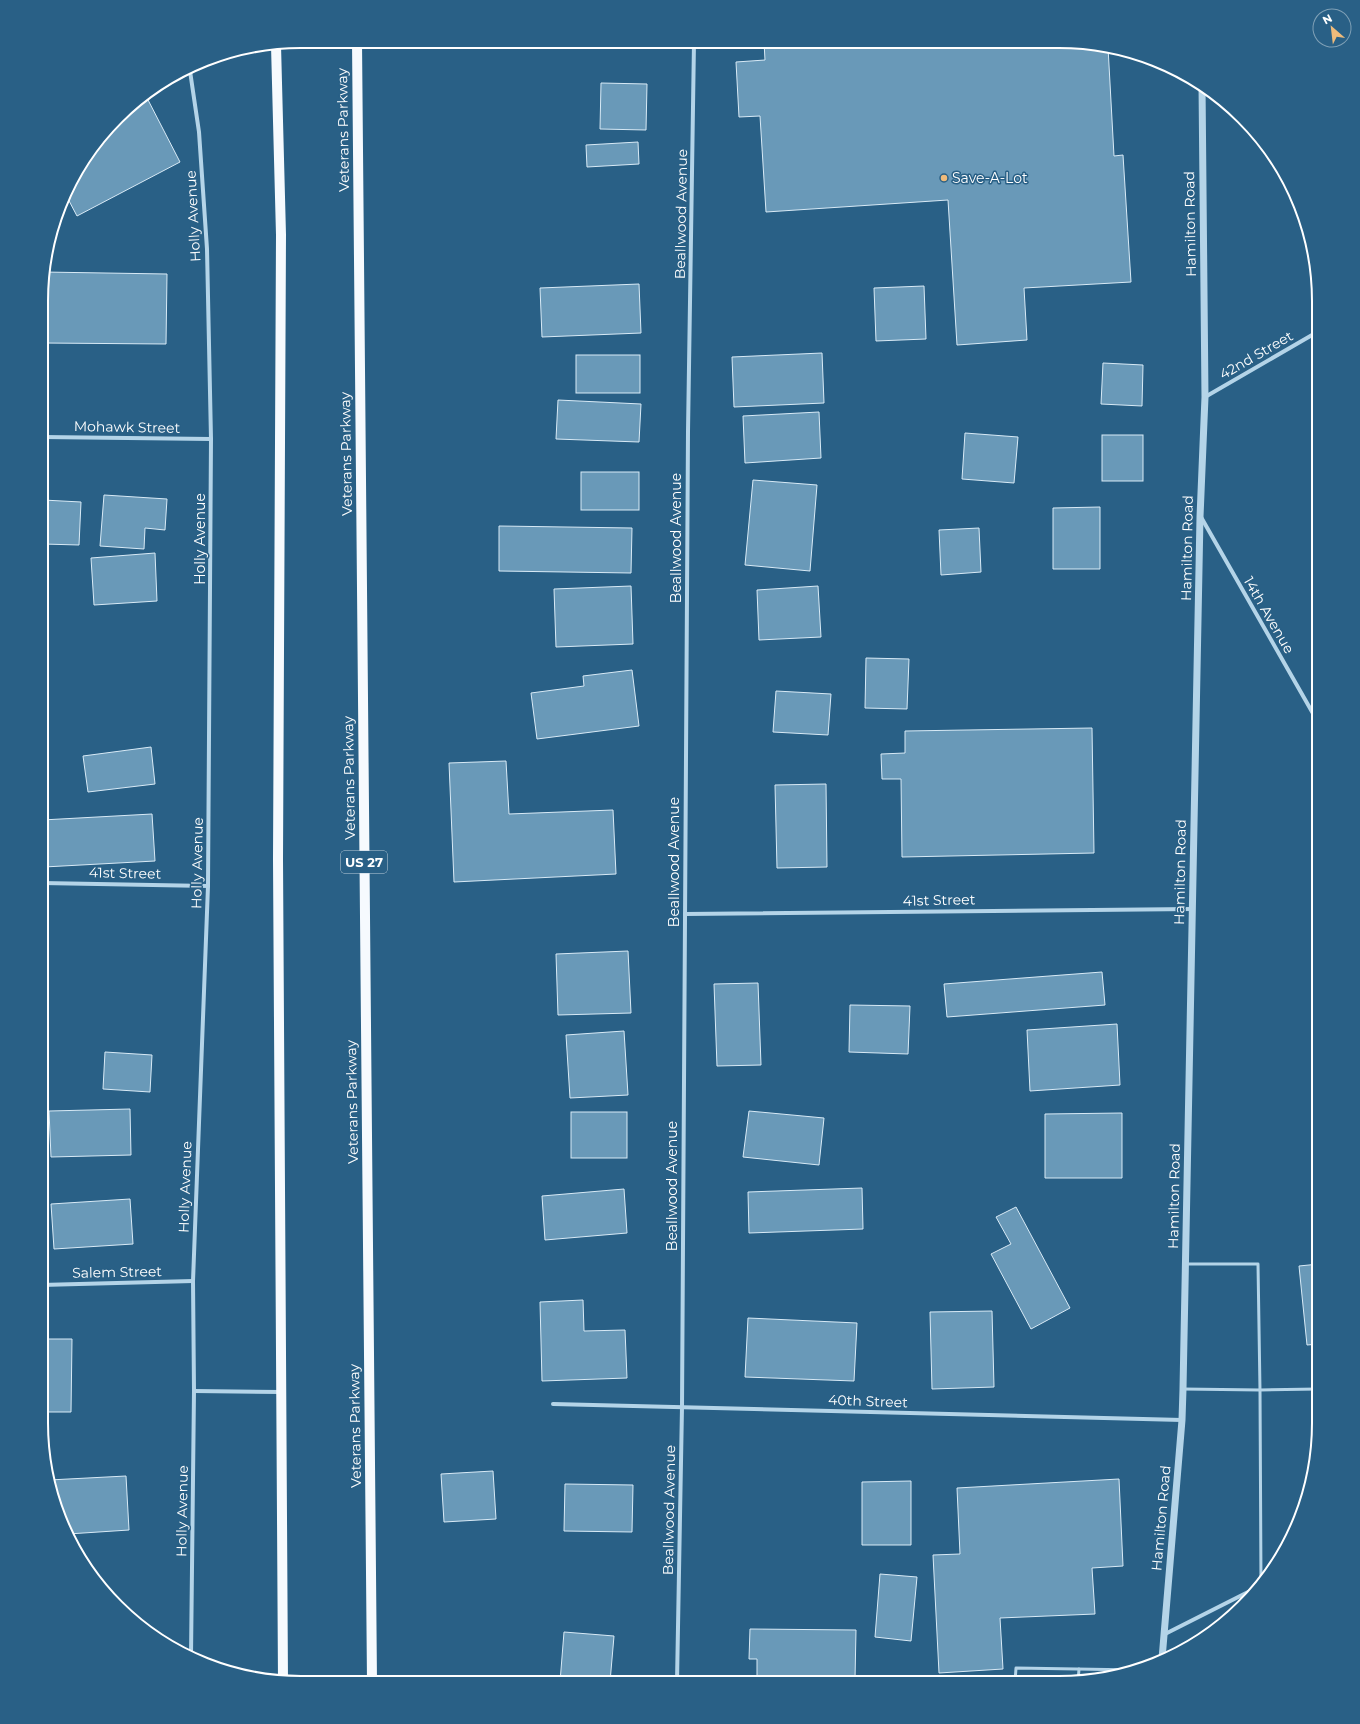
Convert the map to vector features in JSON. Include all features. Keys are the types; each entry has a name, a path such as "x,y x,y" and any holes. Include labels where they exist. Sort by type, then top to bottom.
{"main road":[{"name":"Veterans Parkway","path":"357,48 372,1676"},
{"path":"276,49 281,235 278,859 283,1675"}],"street":[{"name":"Beallwood Avenue","path":"677,1676 682,1407 688,440 694,48"},
{"name":"Holly Avenue","path":"190,73 199,132 207,249 211,439 208,886 193,1281 194,1391 191,1651"},
{"name":"Hamilton Road","path":"1163,1654 1182,1420 1183,1389 1200,517 1205,397 1202,92"},
{"name":"42nd Street","path":"1205,397 1312,335"},
{"name":"Mohawk Street","path":"48,437 211,439"},
{"name":"14th Avenue","path":"1200,517 1312,712"},
{"name":"41st Street","path":"48,883 208,886"},
{"name":"41st Street","path":"685,914 1193,909"},
{"name":"Salem Street","path":"48,1284 193,1281"},
{"path":"194,1391 282,1392"},
{"name":"40th Street","path":"553,1404 1182,1420"},
{"path":"1165,1634 1246,1593"}],"lane":[{"path":"1186,1264 1258,1264 1261,1576"},
{"path":"1183,1389 1312,1389"},
{"path":"1015,1676 1016,1668 1115,1670"},
{"path":"1079,1669 1079,1675"}],"building":[{"name":"Save-A-Lot","path":"764,48 1059,48 1092,50 1108,53 1114,156 1123,155 1131,282 1024,288 1027,340 957,345 948,200 766,212 760,116 739,117 736,62 765,60"},
{"path":"601,83 647,84 646,130 600,129"},
{"path":"148,99 180,162 77,216 69,200 82,174 100,147 111,134 122,122"},
{"path":"638,142 639,164 587,167 586,145"},
{"path":"50,272 167,274 166,344 48,343"},
{"path":"639,284 641,333 542,337 540,288"},
{"path":"924,286 926,339 876,341 874,288"},
{"path":"822,353 824,403 734,407 732,357"},
{"path":"576,355 640,355 640,393 576,393"},
{"path":"1103,363 1143,365 1142,406 1101,404"},
{"path":"558,400 641,404 639,442 556,439"},
{"path":"819,412 821,458 745,463 743,416"},
{"path":"965,433 1018,437 1014,483 962,479"},
{"path":"1102,435 1143,435 1143,481 1102,481"},
{"path":"581,472 639,472 639,510 581,510"},
{"path":"753,480 817,485 810,571 745,565"},
{"path":"104,495 167,499 165,530 145,528 144,549 100,546"},
{"path":"48,500 81,502 79,545 48,544"},
{"path":"1100,507 1100,569 1053,569 1053,508"},
{"path":"499,526 632,528 631,573 499,571"},
{"path":"979,528 981,572 941,575 939,530"},
{"path":"155,553 157,601 94,605 91,558"},
{"path":"631,586 633,644 556,647 554,589"},
{"path":"818,586 821,637 759,640 757,590"},
{"path":"866,658 909,659 907,709 865,708"},
{"path":"632,670 639,726 537,739 531,693 584,686 583,676"},
{"path":"776,691 831,694 828,735 773,732"},
{"path":"1092,728 1094,853 902,857 901,779 882,779 881,754 905,753 905,731"},
{"path":"151,747 155,784 88,792 83,756"},
{"path":"506,761 509,814 613,810 616,874 454,882 449,763"},
{"path":"826,784 827,867 777,868 775,785"},
{"path":"152,814 155,861 48,867 48,820"},
{"path":"628,951 631,1013 558,1015 556,954"},
{"path":"1102,972 1105,1005 947,1017 944,984"},
{"path":"758,983 761,1065 717,1066 714,984"},
{"path":"850,1005 910,1006 908,1054 849,1052"},
{"path":"1117,1024 1120,1085 1030,1091 1027,1030"},
{"path":"624,1031 628,1095 570,1098 566,1035"},
{"path":"105,1052 152,1055 150,1092 103,1089"},
{"path":"130,1109 131,1155 51,1157 49,1111"},
{"path":"749,1111 824,1118 819,1165 743,1157"},
{"path":"571,1112 627,1112 627,1158 571,1158"},
{"path":"1122,1113 1122,1178 1045,1178 1045,1114"},
{"path":"862,1188 863,1229 749,1233 748,1192"},
{"path":"624,1189 627,1233 545,1240 542,1196"},
{"path":"130,1199 133,1244 54,1249 51,1204"},
{"path":"1016,1207 1070,1308 1031,1329 991,1254 1011,1244 996,1217"},
{"path":"1312,1265 1312,1345 1307,1345 1299,1266"},
{"path":"583,1300 584,1331 625,1330 627,1378 542,1381 540,1302"},
{"path":"992,1311 994,1387 932,1389 930,1312"},
{"path":"748,1318 857,1323 854,1381 745,1377"},
{"path":"48,1339 72,1339 71,1412 48,1412"},
{"path":"493,1471 496,1519 444,1522 441,1474"},
{"path":"126,1476 129,1530 73,1534 61,1504 55,1480"},
{"path":"1119,1479 1123,1566 1092,1568 1095,1614 1000,1618 1003,1669 939,1673 933,1555 960,1554 957,1488"},
{"path":"911,1481 911,1545 862,1545 862,1482"},
{"path":"565,1484 633,1485 632,1532 564,1531"},
{"path":"880,1574 917,1577 911,1641 875,1637"},
{"path":"750,1629 856,1630 855,1676 757,1676 757,1659 749,1659"},
{"path":"564,1632 614,1636 611,1676 560,1676"}],"place":[{"name":"Save-A-Lot","path":"944,178"}]}
